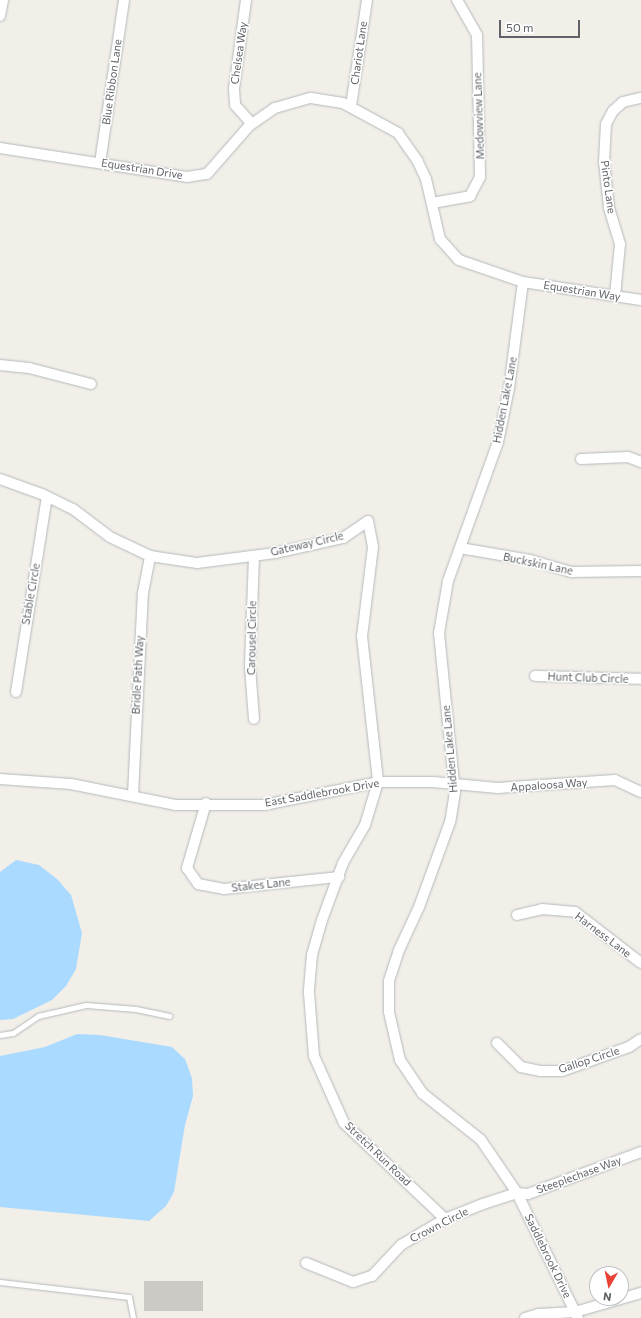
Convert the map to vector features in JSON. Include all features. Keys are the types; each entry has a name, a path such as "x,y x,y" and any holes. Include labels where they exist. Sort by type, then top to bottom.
{"street":[{"path":"0,16 3,0"},
{"name":"Blue Ribbon Lane","path":"100,163 124,0"},
{"name":"Chelsea Way","path":"246,0 234,89 236,105 252,124"},
{"name":"Chariot Lane","path":"351,106 368,0"},
{"name":"Medowview Lane","path":"432,203 470,196 480,177 477,35 457,0"},
{"name":"Equestrian Drive","path":"0,148 187,177 207,174 252,124 275,108 311,98 351,106 398,133 418,162 432,203 440,239 459,260 522,282"},
{"name":"Pinto Lane","path":"615,296 620,244 609,207 604,162 606,124 613,110 624,102 641,98"},
{"name":"Equestrian Way","path":"522,282 641,300"},
{"name":"Hidden Lake Lane","path":"517,1194 481,1140 422,1093 400,1060 389,1012 389,981 399,950 441,852 450,822 455,792 439,633 448,581 498,442 509,388 522,282"},
{"path":"0,365 29,368 91,384"},
{"path":"581,459 628,457 641,462"},
{"name":"Gateway Circle","path":"0,479 47,496 73,509 110,537 150,556 197,563 254,556 343,538 368,521 373,547 362,636 378,782"},
{"name":"Stable Circle","path":"16,692 47,496"},
{"name":"Buckskin Lane","path":"460,548 530,560 571,572 641,571"},
{"name":"Bridle Path Way","path":"133,795 143,593 150,556"},
{"name":"Carousel Circle","path":"254,556 250,667 254,719"},
{"name":"Hunt Club Circle","path":"535,676 641,679"},
{"name":"East Saddlebrook Drive","path":"0,778 71,784 133,795 174,805 206,803 264,805 378,782 454,783"},
{"name":"Appaloosa Way","path":"454,783 498,788 615,780 641,792"},
{"name":"Stretch Run Road","path":"378,782 365,826 338,877 322,920 312,955 309,993 314,1056 344,1123 446,1219"},
{"name":"Stakes Lane","path":"206,803 187,868 198,884 224,889 338,877"},
{"name":"Harness Lane","path":"516,915 542,909 575,912 641,963"},
{"name":"Gallop Circle","path":"497,1043 521,1067 540,1071 562,1071 629,1046 641,1039"},
{"name":"Steeplechase Way","path":"517,1194 528,1194 641,1152"},
{"name":"Crown Circle","path":"306,1264 353,1282 360,1280 372,1276 401,1245 446,1219 483,1204 517,1194"},
{"name":"Saddlebrook Drive","path":"517,1194 577,1315"},
{"path":"524,1318 539,1314 577,1315 641,1293"}],"lane":[{"path":"0,1035 13,1033 38,1016 86,1005 136,1010 169,1016"},
{"path":"0,1282 129,1297 133,1318"}],"water":[{"path":"16,860 39,865 57,879 71,895 82,933 76,969 66,986 52,1000 13,1019 0,1020 0,872"},
{"path":"77,1034 100,1035 172,1047 185,1059 192,1078 193,1096 185,1125 174,1192 166,1206 149,1221 0,1207 0,1056 45,1047"}],"building":[{"path":"144,1281 203,1281 203,1311 144,1311"}]}
